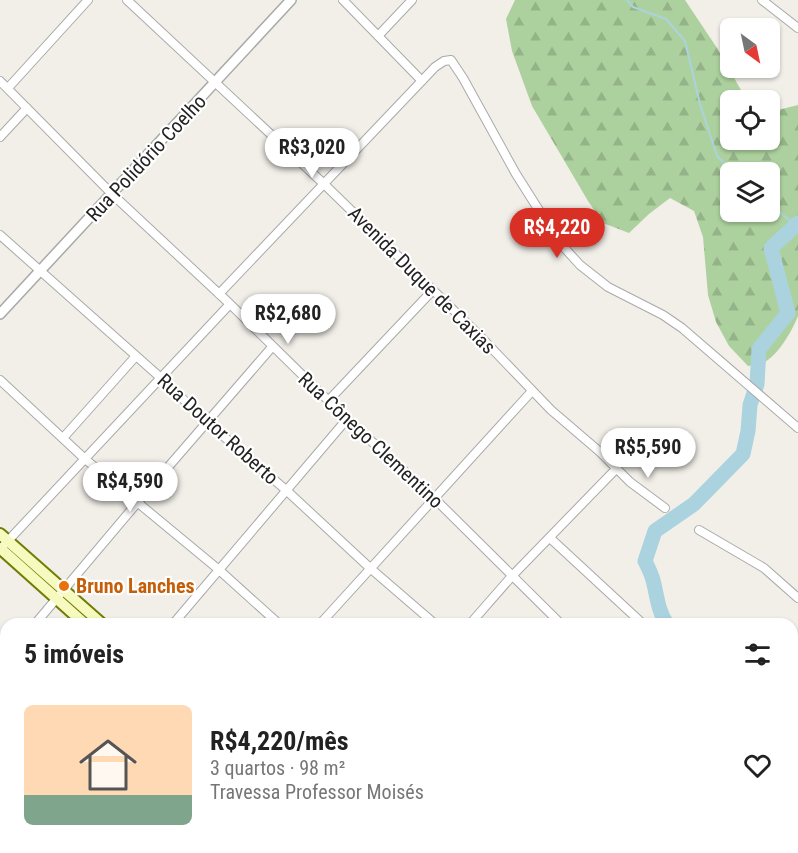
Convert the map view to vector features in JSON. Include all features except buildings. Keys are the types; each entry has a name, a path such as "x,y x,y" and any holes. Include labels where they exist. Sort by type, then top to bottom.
{"main road":[{"path":"2,544 60,594 94,618"},
{"path":"60,594 80,618"}],"street":[{"path":"8,88 88,0"},
{"name":"Avenida Duque de Caxias","path":"127,0 324,184 476,332 532,391 616,469 665,508"},
{"name":"Rua Polidório Coelho","path":"0,314 291,0"},
{"path":"343,0 422,81"},
{"path":"378,36 412,0"},
{"path":"762,0 798,28"},
{"path":"219,294 422,81 440,63 451,60 516,174 559,242 580,265 608,287 663,315 682,328 798,428"},
{"name":"Rua Cônego Clementino","path":"0,81 112,194 230,304 347,419 435,499 555,618"},
{"path":"0,137 27,108"},
{"name":"Rua Doutor Roberto","path":"0,236 428,618"},
{"path":"329,400 433,290"},
{"path":"2,544 230,304"},
{"path":"40,618 272,347"},
{"path":"63,438 136,356"},
{"path":"0,380 85,459 218,569 272,618"},
{"path":"325,618 532,391"},
{"path":"178,618 347,419"},
{"path":"475,618 512,576 616,469"},
{"path":"699,530 764,568 798,598"},
{"path":"550,538 637,618"}],"green space":[{"path":"515,0 685,0 720,53 720,78 734,78 741,90 720,90 720,150 780,150 780,110 798,105 798,316 784,342 769,360 748,366 729,346 716,322 708,295 703,237 694,211 670,198 629,233 603,223 532,106 512,51 506,19"}],"waterway":[{"path":"627,0 633,7 666,19 685,41 700,104 717,156 723,162"},
{"path":"780,213 796,225"},
{"path":"664,618 645,561 655,531 694,504 743,454 750,405 757,384 759,349 788,313 771,248 798,223"}],"place":[{"name":"Bruno Lanches","path":"64,586"}]}
